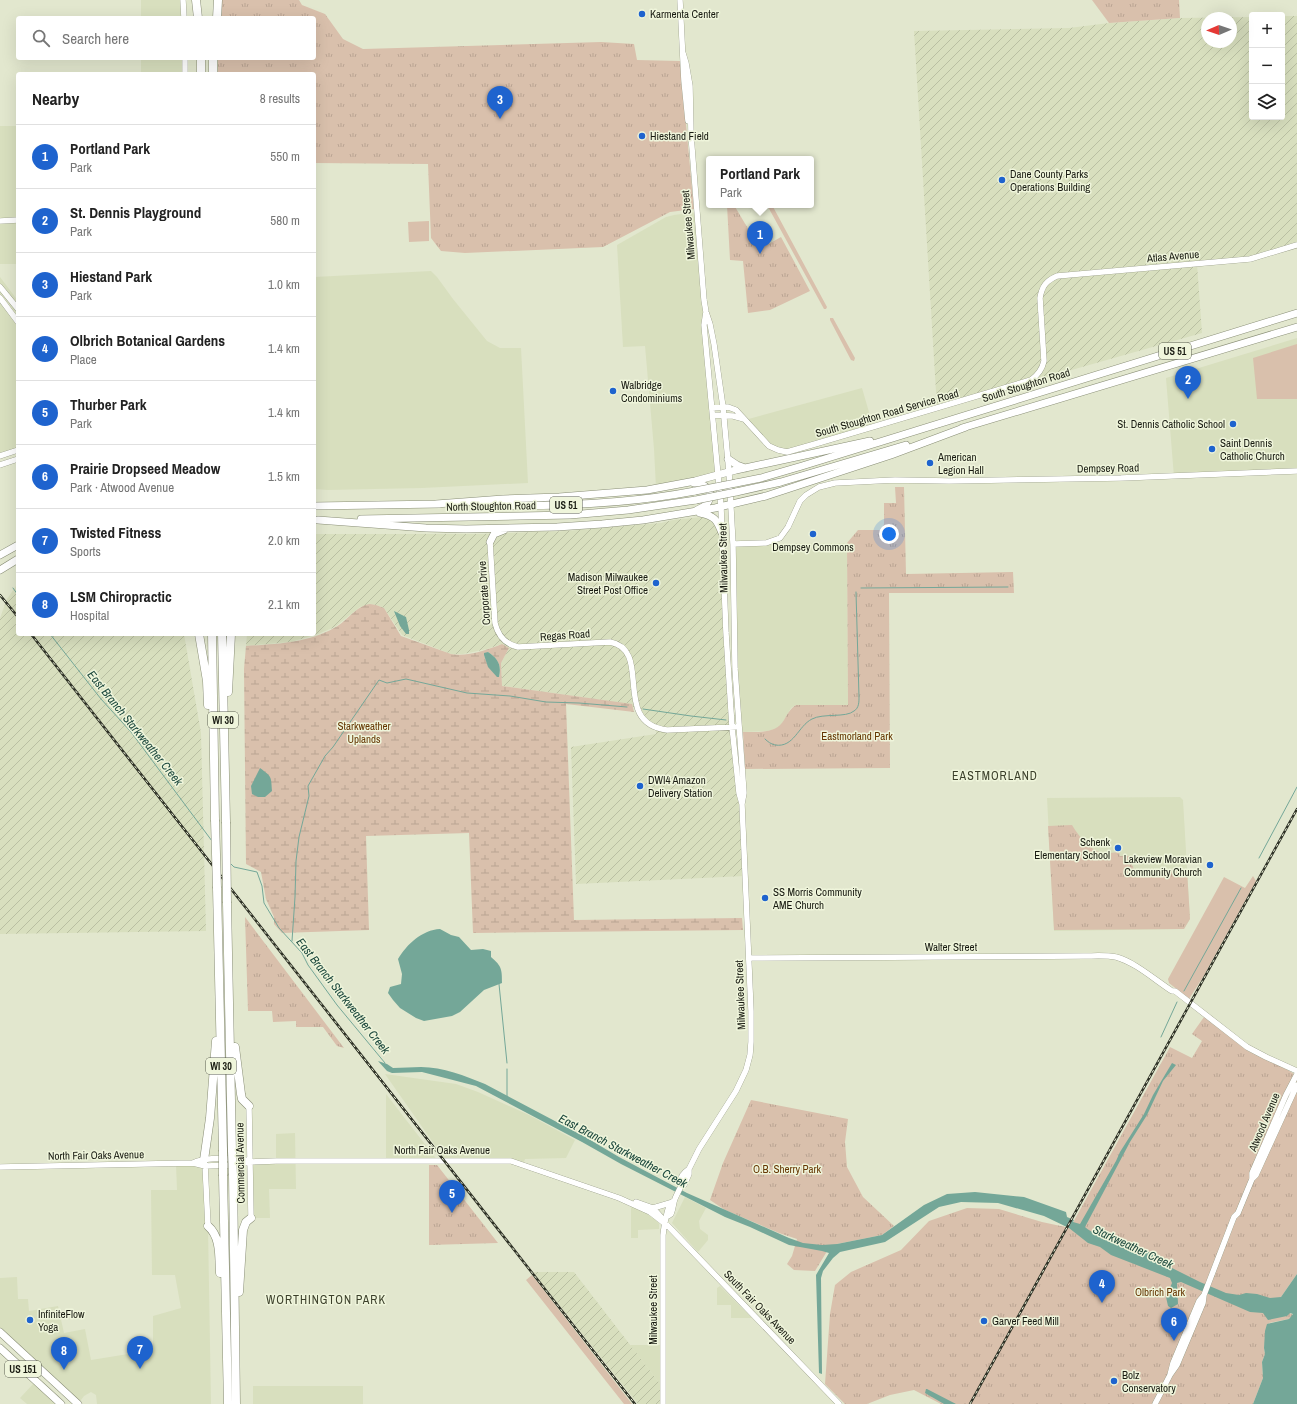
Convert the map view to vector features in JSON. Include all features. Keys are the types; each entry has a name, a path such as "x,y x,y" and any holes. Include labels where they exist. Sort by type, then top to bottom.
{"highway":[{"path":"196,0 199,16"},
{"path":"199,16 200,0"},
{"path":"213,16 214,0"},
{"path":"216,16 218,0"},
{"path":"201,60 201,72"},
{"path":"212,72 213,60"},
{"path":"199,636 207,682 210,750 214,774"},
{"name":"WI 30","path":"212,636 228,1404"},
{"name":"WI 30","path":"222,636 236,1404"},
{"path":"225,807 227,714 231,636"},
{"path":"205,1163 210,1118 219,982"},
{"path":"229,1007 242,1099 249,1106"},
{"path":"235,1320 239,1308 243,1230 246,1222 251,1218"},
{"path":"208,1226 216,1235 218,1243 228,1382"}],"main road":[{"name":"South Stoughton Road","path":"760,478 1297,313"},
{"name":"South Stoughton Road","path":"762,486 966,427 1297,327"},
{"path":"1053,389 1056,400"},
{"path":"316,520 426,528 517,528 602,524 694,512 766,496 891,455 966,427"},
{"path":"436,504 594,495 647,490 686,483 861,442 891,438"},
{"path":"728,458 737,465 745,468"},
{"name":"North Stoughton Road","path":"316,506 436,504 519,506 575,505 695,491 760,478"},
{"path":"686,483 702,484 708,488 709,491 709,501 694,512"},
{"name":"North Stoughton Road","path":"316,520 570,515 628,510 696,500 762,486"},
{"path":"694,512 713,517 722,533"},
{"path":"490,542 497,532 517,528"},
{"path":"466,529 481,531 486,535 490,542"},
{"path":"0,555 16,546"},
{"path":"0,570 16,560"},
{"name":"US 151","path":"0,1332 78,1404"},
{"name":"US 151","path":"0,1348 61,1404"}],"street":[{"path":"183,0 184,16"},
{"name":"Milwaukee Street","path":"680,0 684,87 691,135 706,312 714,344 724,415 728,458 733,544 736,673 744,793 742,804"},
{"path":"185,60 185,72"},
{"path":"0,221 16,220"},
{"name":"Atlas Avenue","path":"1041,370 1044,355 1040,298 1041,289 1045,282 1050,279 1057,276 1070,274 1250,259 1297,245"},
{"path":"0,287 16,307"},
{"path":"0,298 16,319"},
{"name":"Milwaukee Street","path":"663,1404 663,1245 665,1224 668,1216 667,1211 681,1186 680,1181 684,1172 689,1169 707,1135 740,1084 748,1064 752,1042 742,804 739,793 732,727 726,633 721,507 704,324 706,312"},
{"name":"South Stoughton Road Service Road","path":"712,408 723,407 736,410 770,446 787,452 1027,382 1036,376 1041,370"},
{"path":"713,415 724,415 745,420"},
{"path":"0,456 16,451"},
{"path":"0,465 16,460"},
{"name":"Dempsey Road","path":"733,544 770,542 780,538 788,527 801,500 806,495 814,489 835,483 906,483 920,481 1121,478 1297,471"},
{"name":"Corporate Drive","path":"490,542 495,623 498,633 503,640"},
{"path":"724,571 729,599 729,625 734,631"},
{"path":"726,633 730,638 736,673"},
{"name":"Regas Road","path":"503,640 518,647 610,642 620,645 627,653 632,665 636,708 640,716 651,725 656,728 667,730 732,727"},
{"path":"732,727 740,727"},
{"name":"Walter Street","path":"749,958 1114,957 1126,961 1175,992 1247,1047 1297,1071"},
{"name":"Atwood Avenue","path":"1155,1404 1170,1375 1176,1356 1217,1262 1218,1254 1234,1217 1238,1214 1252,1179 1252,1173 1297,1074"},
{"name":"Atwood Avenue","path":"1252,1179 1256,1175 1297,1085"},
{"name":"Commercial Avenue","path":"249,1106 251,1218"},
{"name":"North Fair Oaks Avenue","path":"0,1167 193,1163 198,1160 205,1163 243,1158 250,1162 511,1160 627,1201 650,1212 665,1224"},
{"path":"205,1163 208,1226"},
{"path":"665,1224 654,1208 674,1200"},
{"name":"North Fair Oaks Avenue","path":"627,1201 654,1208"},
{"name":"South Fair Oaks Avenue","path":"665,1224 839,1404"},
{"path":"663,1245 668,1237 679,1237"}],"shaded area":[{"path":"141,0 183,0 184,16 141,16"},
{"path":"1285,16 1297,16 1297,245 1252,259 1197,264 1202,333 937,408 914,31 1069,28 1109,23 1201,18 1201,48 1237,48 1237,17 1249,17 1249,120 1285,120"},
{"path":"141,60 185,60 185,72 141,72"},
{"path":"0,126 16,126 16,264 0,264"},
{"path":"697,212 718,475 656,488 645,346 623,347 617,245 666,217"},
{"path":"431,271 487,341 500,348 521,348 528,483 422,488 316,489 316,277"},
{"path":"0,277 16,298 16,451 0,456"},
{"name":"St. Dennis Catholic School","path":"1297,338 1297,471 1174,477 1166,378"},
{"path":"862,388 873,426 787,452 773,448 745,420"},
{"path":"709,517 718,531 723,546 745,876 576,884 571,747 656,734 656,729 636,708 602,700 502,686 501,663 509,648 502,644 463,654 451,654 402,635 384,608 376,605 370,604 360,607 335,627 316,635 316,534 481,534 566,531 661,523 673,520"},
{"path":"847,543 848,706 796,705 791,708 778,728 768,731 743,732 740,727 733,544"},
{"path":"16,586 16,636 184,636 201,733 206,931 0,934 0,618 7,599"},
{"path":"247,636 311,636 291,642 246,646"},
{"name":"Schenk Elementary School","path":"1180,797 1183,800 1190,919 1184,929 1054,931 1047,798"},
{"path":"385,1074 456,1084 478,1092 529,1115 575,1140 566,1158 525,1159 523,1164 446,1161"},
{"path":"386,1094 438,1161 386,1161"},
{"path":"295,1133 296,1189 269,1189 270,1218 251,1218 250,1162 276,1161 276,1134"},
{"path":"176,1164 205,1166 208,1227 211,1404 97,1404 96,1395 91,1392 84,1396 78,1404 0,1332 0,1278 17,1277 18,1299 28,1299 29,1311 58,1306 64,1333 85,1329 91,1360 153,1350 153,1316 181,1308 175,1275 152,1275 151,1190 177,1190"},
{"path":"685,1197 706,1208 699,1221 700,1229 708,1235 708,1240 698,1252 672,1223"},
{"path":"631,1206 643,1211 656,1220 659,1224 659,1229 638,1230 638,1238 631,1238"},
{"path":"533,1272 574,1272 661,1385 663,1404 638,1404"},
{"path":"720,1286 752,1318 731,1318 731,1305 717,1305 717,1288"},
{"path":"630,1345 663,1345 661,1385"},
{"path":"34,1383 55,1404 27,1404 20,1398"},
{"path":"253,1386 363,1386 363,1404 253,1404"}],"green space":[{"path":"222,0 299,0 302,5 325,14 343,39 363,49 601,42 634,44 637,60 680,61 694,209 670,212 603,247 465,253 441,251 431,238 428,164 316,163 316,72 218,72 218,60 316,60 316,16 221,16"},
{"path":"1092,0 1179,0 1180,18 1109,23"},
{"path":"727,208 736,208 760,249 781,237 810,291 770,310 748,313 743,261 730,260"},
{"path":"769,208 774,208 827,307 824,309"},
{"path":"429,221 429,241 409,242 408,222"},
{"path":"830,318 833,318 855,358 854,361 851,360"},
{"path":"1297,344 1297,399 1257,399 1253,358"},
{"name":"Eastmorland Park","path":"895,487 904,487 906,574 1013,572 1014,593 889,593 890,768 745,769 743,732 766,731 776,728 781,725 789,711 796,705 848,705 847,543 858,530 882,530 884,524 884,503 896,503"},
{"name":"Starkweather Uplands","path":"370,604 384,608 401,636 451,654 470,654 502,644 509,648 501,663 502,686 632,704 634,712 566,704 574,920 742,918 743,930 473,933 469,833 366,836 369,930 282,933 274,924 274,917 266,899 261,872 246,864 244,669 246,646 291,642 316,636 339,625 360,608","holes":["488,652 496,659 500,669 499,677 489,667 484,655"]},
{"path":"1072,825 1079,836 1097,851 1109,855 1110,853 1119,852 1120,856 1131,856 1131,863 1134,869 1187,870 1190,919 1184,929 1054,930 1048,826"},
{"path":"1253,876 1256,881 1203,977 1189,999 1169,983 1168,979 1224,877 1245,888"},
{"path":"245,917 344,1048 337,1046 323,1027 296,1027 296,1021 273,1022 272,1011 248,1011"},
{"name":"Olbrich Park","path":"1204,1017 1248,1051 1288,1070 1297,1076 1297,1274 1281,1297 1290,1313 1293,1315 1289,1319 1269,1323 1264,1348 1265,1354 1262,1362 1263,1378 1253,1404 941,1404 914,1390 890,1395 867,1404 845,1404 825,1384 830,1314 835,1285 851,1272 901,1250 929,1221 967,1208 999,1209 1042,1222 1070,1228 1170,1047 1192,1058 1202,1041 1192,1034"},
{"name":"O.B. Sherry Park","path":"751,1100 848,1119 845,1142 847,1167 863,1197 894,1226 882,1235 837,1244 829,1248 815,1271 794,1270 787,1264 792,1256 797,1239 725,1210 710,1200 723,1163"},
{"path":"429,1165 437,1165 498,1243 429,1245"},
{"path":"532,1275 632,1404 624,1404 526,1280"}],"water":[{"path":"394,611 406,617 409,634 406,634 400,626"},
{"path":"488,652 498,662 500,668 499,677 497,677 488,667 484,653"},
{"path":"260,768 269,775 271,780 272,791 265,797 258,797 252,794 251,786"},
{"path":"440,929 451,935 459,937 471,950 483,949 491,951 491,957 501,968 502,983 484,990 460,1012 452,1016 424,1021 400,1008 388,993 390,987 401,984 402,974 398,959 410,943 427,932"},
{"path":"378,1061 393,1068 429,1067 446,1070 485,1084 687,1193 789,1238 803,1243 822,1245 837,1244 882,1235 924,1205 947,1194 975,1192 1024,1197 1066,1212 1067,1217 1074,1220 1073,1222 1080,1224 1172,1063 1176,1065 1163,1081 1147,1115 1130,1142 1085,1227 1139,1252 1141,1249 1155,1254 1156,1260 1226,1293 1239,1295 1246,1293 1257,1294 1270,1298 1281,1297 1297,1274 1297,1404 1253,1404 1263,1378 1262,1362 1265,1354 1265,1331 1267,1324 1289,1319 1293,1314 1290,1313 1287,1316 1268,1320 1263,1313 1250,1312 1181,1282 1177,1283 1178,1304 1171,1308 1168,1306 1166,1297 1172,1283 1170,1278 1111,1255 1100,1247 1088,1243 1069,1228 1044,1216 998,1203 961,1202 939,1207 885,1242 840,1252 833,1258 823,1271 821,1278 822,1374 819,1373 816,1275 829,1253 789,1245 725,1217 621,1164 476,1086 422,1072 392,1073 387,1071"},
{"path":"926,1389 956,1404 944,1404 925,1393"}],"waterway":[{"path":"861,588 1008,587"},
{"name":"East Branch Starkweather Creek","path":"13,588 16,592"},
{"path":"765,739 774,745 787,743 807,722 812,719 822,716 846,714 857,708 859,697 856,592"},
{"name":"East Branch Starkweather Creek","path":"52,636 101,699 131,732 212,841"},
{"path":"292,941 296,861 299,837 309,796 308,786 325,756 333,747 379,680 387,683 406,679 467,693 510,696 546,702 627,707"},
{"path":"643,709 726,720"},
{"path":"1259,858 1297,787"},
{"name":"East Branch Starkweather Creek","path":"230,863 234,867 257,872 262,886 264,903 279,928 302,953 308,965 337,1005 385,1063"},
{"path":"1184,991 1241,888"},
{"path":"499,984 507,1063"},
{"path":"1161,1037 1177,1002"},
{"path":"507,1069 507,1096"}],"railway":[{"path":"0,595 16,615"},
{"path":"33,636 635,1404"},
{"path":"970,1404 1297,809"}],"place":[{"name":"Karmenta Center","path":"642,14"},
{"name":"Hiestand Park","path":"500,119"},
{"name":"Hiestand Field","path":"642,136"},
{"name":"Dane County Parks Operations Building","path":"1002,180"},
{"name":"Portland Park","path":"760,254"},
{"name":"Walbridge Condominiums","path":"613,391"},
{"name":"St. Dennis Playground","path":"1188,399"},
{"name":"St. Dennis Catholic School","path":"1233,424"},
{"name":"Saint Dennis Catholic Church","path":"1212,449"},
{"name":"American Legion Hall","path":"930,463"},
{"name":"Dempsey Commons","path":"813,534"},
{"name":"Madison Milwaukee Street Post Office","path":"656,583"},
{"name":"DWI4 Amazon Delivery Station","path":"640,786"},
{"name":"Schenk Elementary School","path":"1118,848"},
{"name":"Lakeview Moravian Community Church","path":"1210,865"},
{"name":"SS Morris Community AME Church","path":"765,898"},
{"name":"Thurber Park","path":"452,1213"},
{"name":"Olbrich Botanical Gardens","path":"1102,1303"},
{"name":"InfiniteFlow Yoga","path":"30,1320"},
{"name":"Garver Feed Mill","path":"984,1321"},
{"name":"Prairie Dropseed Meadow","path":"1174,1341"},
{"name":"Twisted Fitness","path":"140,1369"},
{"name":"LSM Chiropractic","path":"64,1370"},
{"name":"Bolz Conservatory","path":"1114,1381"}],"district":[{"name":"EASTMORLAND","path":"995,776"},
{"name":"WORTHINGTON PARK","path":"326,1300"}],"water label":[{"name":"Starkweather Creek","path":"1133,1247"}]}
